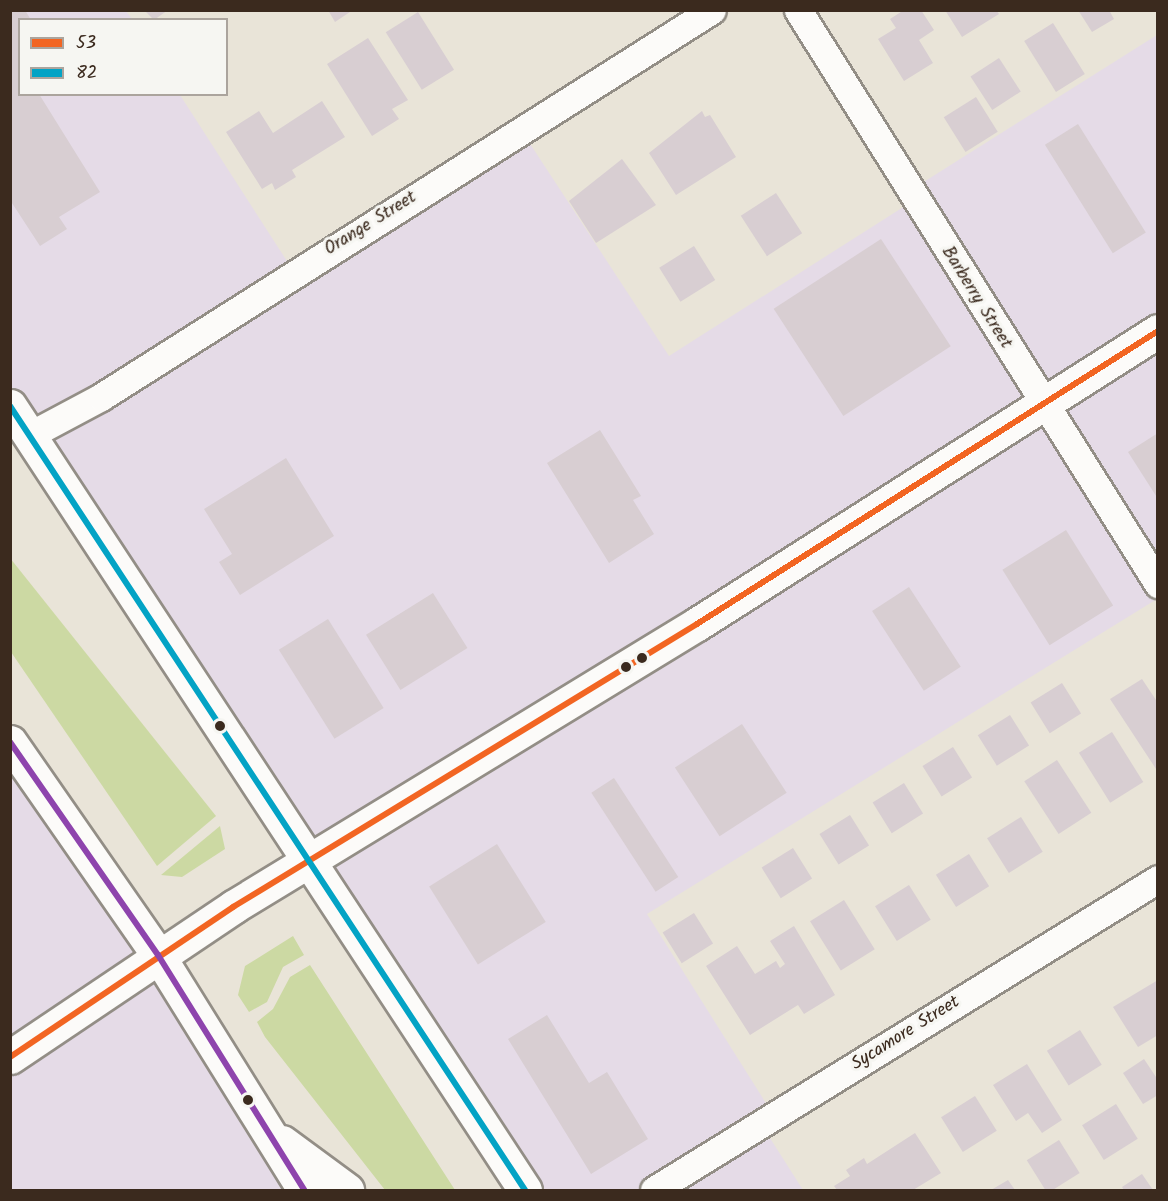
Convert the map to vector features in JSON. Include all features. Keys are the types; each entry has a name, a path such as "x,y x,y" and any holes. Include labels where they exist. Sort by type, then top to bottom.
{"main road":[{"path":"10,1057 158,955 307,861 697,624 1158,331"},
{"path":"10,406 525,1191"},
{"path":"10,742 158,955 304,1191"},
{"path":"266,1130 346,1191"}],"street":[{"name":"Orange Street","path":"28,436 101,397 712,10"},
{"name":"Barberry Street","path":"798,10 1158,584"},
{"name":"Sycamore Street","path":"654,1191 1158,879"}],"shaded area":[{"path":"11,11 126,11 131,18 18,18 18,96 181,96 294,272 521,130 669,356 916,199 911,190 1157,35 1157,599 647,914 774,1116 761,1124 803,1190 525,1190 11,406"},
{"path":"10,742 306,1190 11,1190"}],"green space":[{"path":"10,558 216,816 157,866 11,652"},
{"path":"220,826 225,849 182,877 161,875"},
{"path":"293,936 304,955 283,967 267,1002 249,1012 238,995 245,966"},
{"path":"310,965 455,1190 385,1190 265,1037 257,1022 273,1009 290,977"}],"building":[{"path":"10,10 25,10 30,18 18,18 18,96 40,96 100,192 59,217 67,229 40,246 10,200"},
{"path":"144,10 168,10 157,18 152,18"},
{"path":"328,10 353,10 335,22"},
{"path":"904,10 921,10 934,30 919,40 933,63 904,81 878,39 896,28 890,19"},
{"path":"945,10 996,10 999,14 962,37"},
{"path":"1078,10 1109,10 1114,19 1092,32"},
{"path":"418,12 454,70 422,90 386,32"},
{"path":"1053,23 1085,74 1056,92 1024,41"},
{"path":"368,38 408,100 392,109 399,119 372,136 327,64"},
{"path":"999,58 1021,92 992,110 970,77"},
{"path":"976,97 998,132 966,152 944,117"},
{"path":"322,101 345,137 292,170 296,177 275,190 272,183 262,189 226,132 259,111 273,133"},
{"path":"702,111 705,117 710,115 736,157 676,195 649,153"},
{"path":"1078,124 1146,233 1113,253 1045,145"},
{"path":"622,159 656,205 596,243 569,201"},
{"path":"776,193 802,233 767,256 741,216"},
{"path":"881,239 951,346 843,416 774,309"},
{"path":"694,246 715,280 680,302 659,268"},
{"path":"600,430 641,496 633,500 654,534 609,563 547,463"},
{"path":"1158,433 1158,499 1128,452"},
{"path":"286,458 334,536 240,595 219,562 232,554 204,509"},
{"path":"1066,530 1113,605 1050,645 1002,570"},
{"path":"909,587 961,667 924,691 872,611"},
{"path":"433,593 467,648 400,690 366,635"},
{"path":"328,619 384,708 334,739 279,650"},
{"path":"1142,679 1158,703 1158,772 1110,699"},
{"path":"1062,683 1081,714 1050,733 1031,703"},
{"path":"1010,715 1029,746 997,766 978,735"},
{"path":"742,724 787,793 720,836 675,768"},
{"path":"1112,732 1143,782 1110,803 1079,753"},
{"path":"953,747 972,778 942,797 922,766"},
{"path":"1057,760 1091,813 1059,834 1024,781"},
{"path":"614,778 678,877 656,892 591,793"},
{"path":"904,783 923,814 892,833 873,803"},
{"path":"850,815 869,846 839,865 819,834"},
{"path":"1021,817 1043,852 1009,873 987,838"},
{"path":"497,844 546,922 478,964 429,886"},
{"path":"793,848 812,879 781,898 762,868"},
{"path":"969,854 989,886 956,907 936,875"},
{"path":"909,885 931,920 897,941 875,906"},
{"path":"844,900 875,949 841,970 810,921"},
{"path":"694,913 713,944 682,963 663,933"},
{"path":"794,926 835,995 804,1014 798,1005 750,1035 706,966 737,946 755,974 776,961 780,968 785,964 770,941"},
{"path":"1158,980 1158,1035 1138,1047 1113,1007"},
{"path":"547,1015 589,1083 607,1072 648,1139 591,1174 508,1039"},
{"path":"1080,1030 1102,1065 1069,1085 1047,1051"},
{"path":"1144,1059 1158,1080 1158,1095 1143,1104 1123,1073"},
{"path":"1027,1064 1062,1120 1042,1133 1028,1113 1016,1121 993,1085"},
{"path":"975,1096 997,1131 963,1152 941,1117"},
{"path":"1116,1104 1138,1139 1104,1160 1082,1125"},
{"path":"915,1133 941,1173 913,1190 837,1190 834,1186 850,1176 846,1170 864,1158 867,1164"},
{"path":"1059,1140 1080,1173 1053,1190 1045,1190 1027,1160"},
{"path":"1142,1174 1153,1190 1124,1190 1122,1187"},
{"path":"1008,1180 1015,1190 991,1190"}],"transit line":[{"name":"53","path":"10,1057 233,907 697,624 1158,331"},
{"name":"82","path":"10,406 525,1190"},
{"path":"10,742 158,955 304,1190"}]}
